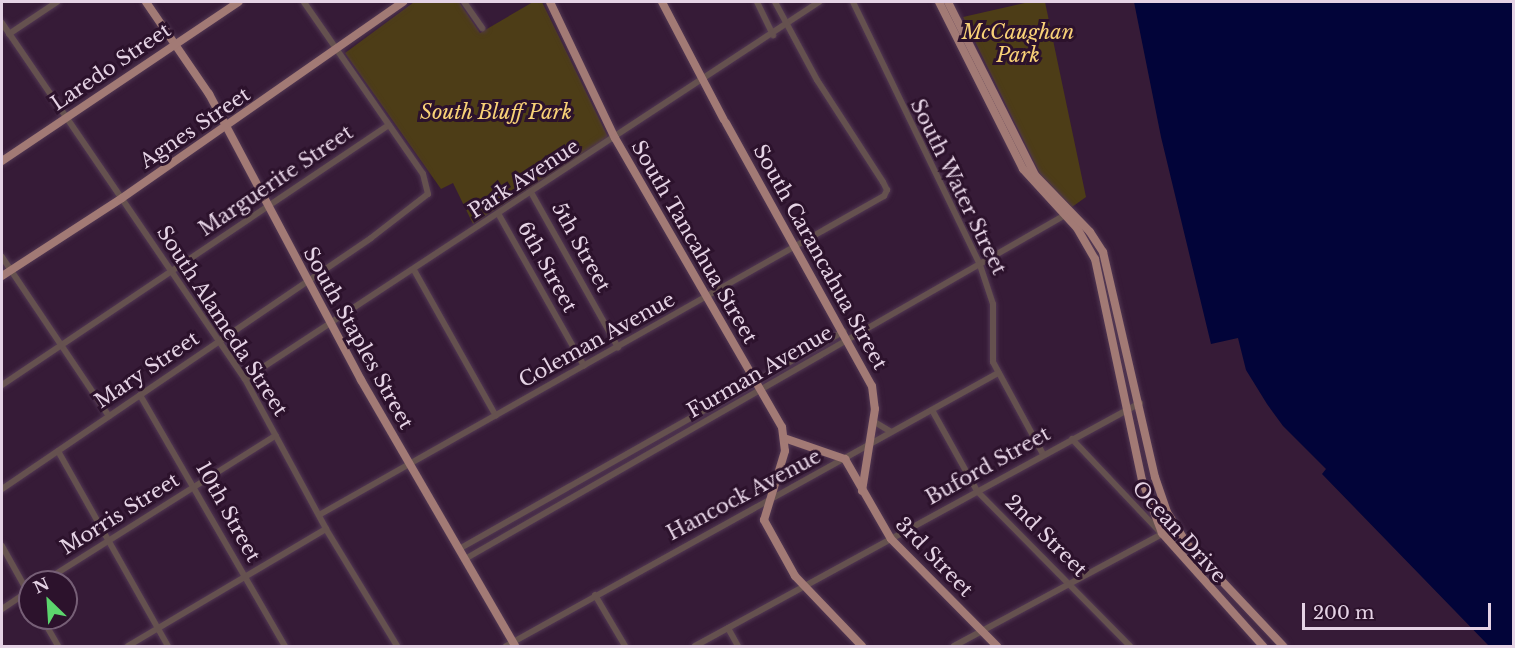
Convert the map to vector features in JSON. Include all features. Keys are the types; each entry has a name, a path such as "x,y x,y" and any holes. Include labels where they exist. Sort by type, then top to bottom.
{"main road":[{"name":"South Staples Street","path":"146,2 175,43 227,127 306,281 512,645"},
{"name":"Laredo Street","path":"2,161 239,2"},
{"name":"Agnes Street","path":"2,276 227,127 338,51 403,2"},
{"name":"South Tancahua Street","path":"550,2 615,138 705,298 761,391 784,438"},
{"name":"South Carancahua Street","path":"662,2 702,80 844,331 872,386 873,421 868,446"},
{"path":"939,2 1017,159 1037,188 1068,214"},
{"path":"948,2 1035,175 1068,214 1090,248 1098,269 1147,498 1162,533"},
{"name":"Ocean Drive","path":"1068,214 1094,237 1107,263 1155,477 1175,526 1199,558 1283,646"},
{"path":"845,459 784,438 785,451 764,520 804,586 862,646"},
{"path":"862,491 868,446"},
{"name":"3rd Street","path":"845,459 891,539 997,646"},
{"name":"Ocean Drive","path":"1162,533 1263,646"}],"street":[{"path":"9,34 57,2"},
{"path":"304,2 389,125"},
{"path":"464,2 482,28"},
{"path":"757,2 773,35"},
{"path":"775,2 786,26"},
{"name":"Park Avenue","path":"245,379 532,194 773,35 819,2"},
{"name":"South Water Street","path":"853,2 980,265 993,304 990,351 998,373 1043,454"},
{"name":"South Alameda Street","path":"2,23 245,379 326,529 397,646"},
{"name":"Coleman Avenue","path":"319,515 884,196 887,190 786,26"},
{"name":"Mary Street","path":"2,489 418,205 428,194 423,174 389,125"},
{"name":"Marguerite Street","path":"2,385 61,343 172,272 389,125"},
{"name":"5th Street","path":"532,194 618,347"},
{"name":"Furman Avenue","path":"465,559 1068,214"},
{"name":"6th Street","path":"499,215 584,366"},
{"path":"2,257 109,416"},
{"path":"414,270 496,416"},
{"name":"Furman Avenue","path":"459,549 844,331"},
{"name":"Hancock Avenue","path":"512,645 595,595 998,373"},
{"name":"10th Street","path":"140,395 195,486 285,646"},
{"name":"Buford Street","path":"695,646 1140,403"},
{"name":"2nd Street","path":"932,410 978,491 1130,646"},
{"path":"873,421 891,432"},
{"name":"Morris Street","path":"61,570 276,435"},
{"name":"Ocean Drive","path":"1072,439 1162,533"},
{"path":"651,440 657,450"},
{"path":"58,451 168,646"},
{"path":"558,493 564,502"},
{"path":"753,509 764,520"},
{"path":"954,646 1175,526"},
{"path":"128,646 326,529"},
{"path":"2,546 18,574"},
{"path":"595,595 626,646"},
{"path":"2,609 18,600"},
{"path":"728,628 738,646"},
{"path":"49,630 58,646"}],"green space":[{"name":"South Bluff Park","path":"414,2 459,2 480,33 533,2 542,2 608,137 473,224 453,183 441,189 345,53"},
{"name":"McCaughan Park","path":"1029,2 1045,2 1086,197 1072,207 1040,174 963,17"}],"shaded area":[{"path":"1134,2 1513,2 1513,646 1489,646 1322,474 1326,469 1283,426 1246,370 1238,338 1211,344 1161,137"}]}
